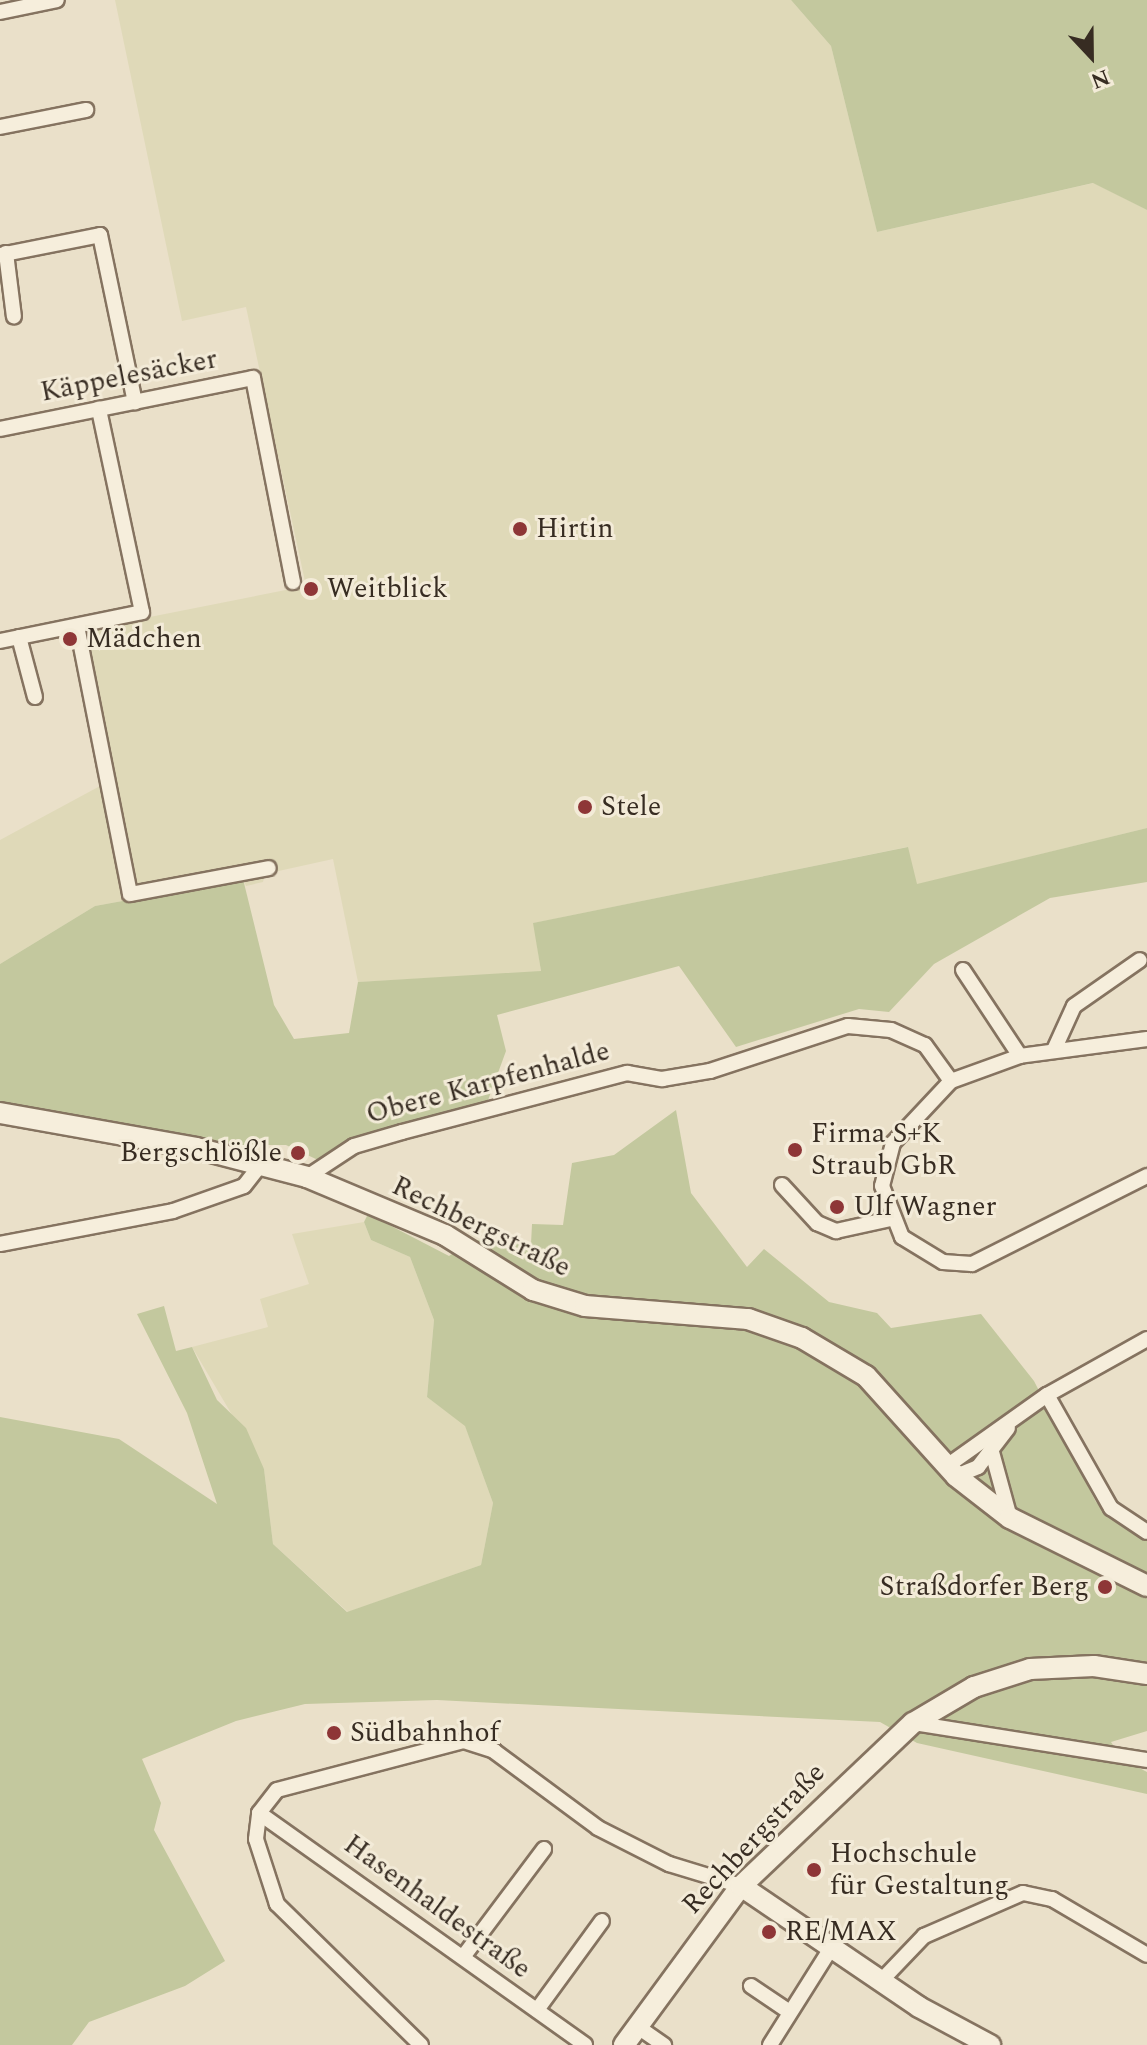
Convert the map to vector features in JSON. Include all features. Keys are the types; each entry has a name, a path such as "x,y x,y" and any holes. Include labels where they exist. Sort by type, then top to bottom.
{"main road":[{"name":"Rechbergstraße","path":"0,1113 262,1163 307,1177 445,1235 533,1290 636,1313 748,1319 834,1351 952,1471 1010,1518 1147,1586"},
{"name":"Rechbergstraße","path":"624,2045 741,1886 913,1723 974,1687 1030,1669 1094,1666 1147,1674"},
{"path":"741,1886 880,1982 990,2045"}],"street":[{"path":"0,12 57,0"},
{"path":"0,127 86,110"},
{"path":"14,317 3,254 100,235 135,402"},
{"name":"Käppelesäcker","path":"0,429 253,378 293,582"},
{"path":"0,641 142,612 99,409"},
{"path":"77,626 130,894 269,868"},
{"path":"19,637 35,697"},
{"path":"1054,1050 1074,1006 1140,960"},
{"path":"963,970 1020,1056"},
{"name":"Obere Karpfenhalde","path":"307,1177 354,1146 402,1132 627,1073 662,1079 710,1071 848,1026 891,1030 925,1045 951,1081"},
{"path":"1147,1039 1020,1056 951,1081 893,1143 882,1186 890,1219 921,1251 972,1264 1147,1176"},
{"path":"0,1244 173,1211 244,1186 262,1163"},
{"path":"782,1185 817,1223 836,1231 890,1219"},
{"path":"952,1471 1047,1395 1147,1339"},
{"path":"1047,1395 1111,1508 1147,1532"},
{"path":"952,1471 992,1452 1013,1421"},
{"path":"992,1452 1010,1518"},
{"path":"913,1723 1147,1760"},
{"path":"421,2045 277,1904 259,1864 259,1813 277,1790 464,1741 494,1751 598,1828 669,1864 741,1886"},
{"name":"Hasenhaldestraße","path":"259,1813 585,2045"},
{"path":"463,1957 544,1849"},
{"path":"880,1982 924,1936 1023,1893 1052,1899 1147,1955"},
{"path":"537,2010 602,1921"},
{"path":"770,2045 788,2011 831,1948"},
{"path":"751,1986 788,2011"},
{"path":"638,2027 664,2045"}],"shaded area":[{"path":"115,0 791,0 831,46 877,232 1094,183 1147,210 1147,828 916,885 907,847 534,923 541,972 358,982 333,859 265,874 263,882 246,886 243,879 95,906 0,964 0,840 113,779 84,630 306,586 246,307 182,321"},
{"path":"364,1222 371,1240 410,1257 434,1320 427,1397 465,1425 493,1503 481,1565 348,1612 273,1544 264,1469 192,1347 268,1327 260,1299 309,1284 292,1234"}],"green space":[{"path":"791,0 1147,0 1147,210 1093,183 877,232 831,46"},
{"path":"1147,828 1147,882 1050,898 934,964 889,1012 859,1009 736,1047 679,966 497,1015 506,1051 487,1103 365,1138 318,1160 286,1145 227,1145 0,1103 0,964 95,906 243,879 274,1005 294,1039 349,1033 358,982 541,971 533,923 908,847 917,884"},
{"path":"676,1110 691,1193 747,1267 764,1249 829,1302 877,1313 891,1328 981,1314 1034,1381 1096,1502 1147,1540 1147,1731 1111,1742 1122,1759 1147,1772 1147,1794 917,1743 880,1722 437,1700 305,1704 236,1721 142,1759 161,1803 154,1830 225,1961 185,1986 89,2022 72,2045 0,2045 0,1417 119,1439 217,1504 187,1413 137,1314 164,1306 176,1351 192,1347 217,1400 246,1428 264,1469 273,1544 347,1612 481,1565 493,1503 465,1426 427,1397 434,1320 410,1257 371,1240 364,1222 368,1214 449,1256 473,1240 531,1244 532,1224 563,1225 572,1163 614,1155"}],"place":[{"name":"Hirtin","path":"520,529"},
{"name":"Weitblick","path":"311,589"},
{"name":"Mädchen","path":"70,639"},
{"name":"Stele","path":"585,807"},
{"name":"Firma S+K Straub GbR","path":"795,1150"},
{"name":"Bergschlößle","path":"298,1153"},
{"name":"Ulf Wagner","path":"837,1207"},
{"name":"Straßdorfer Berg","path":"1105,1587"},
{"name":"Südbahnhof","path":"334,1733"},
{"name":"Hochschule für Gestaltung","path":"814,1870"},
{"name":"RE/MAX","path":"769,1932"}]}
